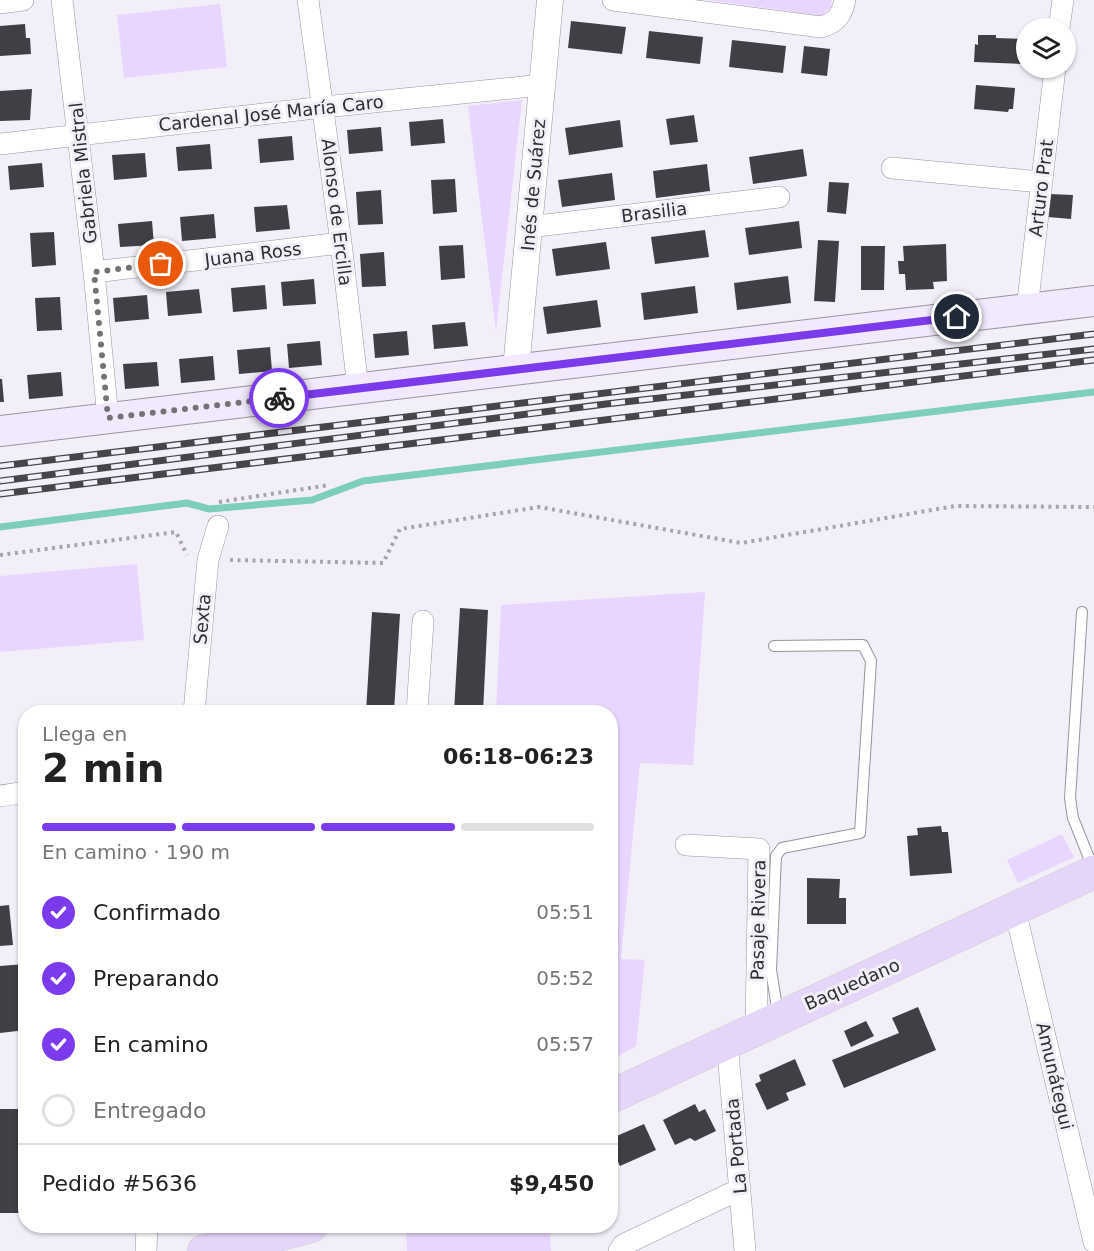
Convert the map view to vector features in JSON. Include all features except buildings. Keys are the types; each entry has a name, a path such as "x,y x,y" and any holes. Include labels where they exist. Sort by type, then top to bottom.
{"main road":[{"path":"0,430 1094,301"},
{"name":"Baquedano","path":"618,1093 767,1022 1016,910 1094,871"},
{"path":"204,1251 284,1233"}],"street":[{"path":"0,3 23,0"},
{"name":"Gabriela Mistral","path":"62,0 94,272 108,418"},
{"name":"Alonso de Ercilla","path":"308,0 324,107 358,388"},
{"name":"Inés de Suárez","path":"516,369 550,0"},
{"path":"612,0 821,27 835,21 843,8 844,0"},
{"path":"1060,18 1063,0"},
{"name":"Arturo Prat","path":"1027,309 1054,78"},
{"name":"Cardenal José María Caro","path":"0,144 542,85"},
{"path":"892,168 1041,182"},
{"name":"Brasilia","path":"529,227 779,197"},
{"name":"Juana Ross","path":"94,272 341,243"},
{"name":"Sexta","path":"195,705 208,560 218,526"},
{"path":"417,705 423,621"},
{"path":"0,796 18,793"},
{"name":"Pasaje Rivera","path":"686,845 759,849 767,1022"},
{"name":"Amunátegui","path":"1016,910 1094,1242"},
{"name":"La Portada","path":"727,1041 745,1251"},
{"path":"619,1251 623,1245 740,1189"},
{"path":"146,1251 147,1233"}],"lane":[{"path":"1082,612 1070,798 1073,818 1094,871"},
{"path":"767,1022 776,856 782,848 860,832 871,661 863,645 774,646"}],"path":[{"path":"218,503 329,485"},
{"path":"0,555 176,532 189,561 382,563 400,529 539,507 741,543 955,506 1094,507"}],"shaded area":[{"path":"708,0 832,0 831,7 822,16"},
{"path":"220,4 227,67 124,78 117,15"},
{"path":"522,100 496,331 468,106"},
{"path":"137,564 144,640 0,652 0,576"},
{"path":"705,592 693,765 640,763 621,959 645,960 636,1046 618,1056 618,705 496,705 501,605"},
{"path":"1062,834 1074,857 1018,883 1007,860"},
{"path":"406,1233 550,1233 551,1251 407,1251"}],"waterway":[{"path":"0,527 187,503 209,509 312,500 363,481 1094,392"}],"railway":[{"path":"0,466 1094,334"},
{"path":"0,481 606,404 1094,349"},
{"path":"0,494 1094,360"}],"way so far":[{"path":"161,264 94,272 108,418 279,398"}],"route":[{"path":"279,398 957,317"}]}
